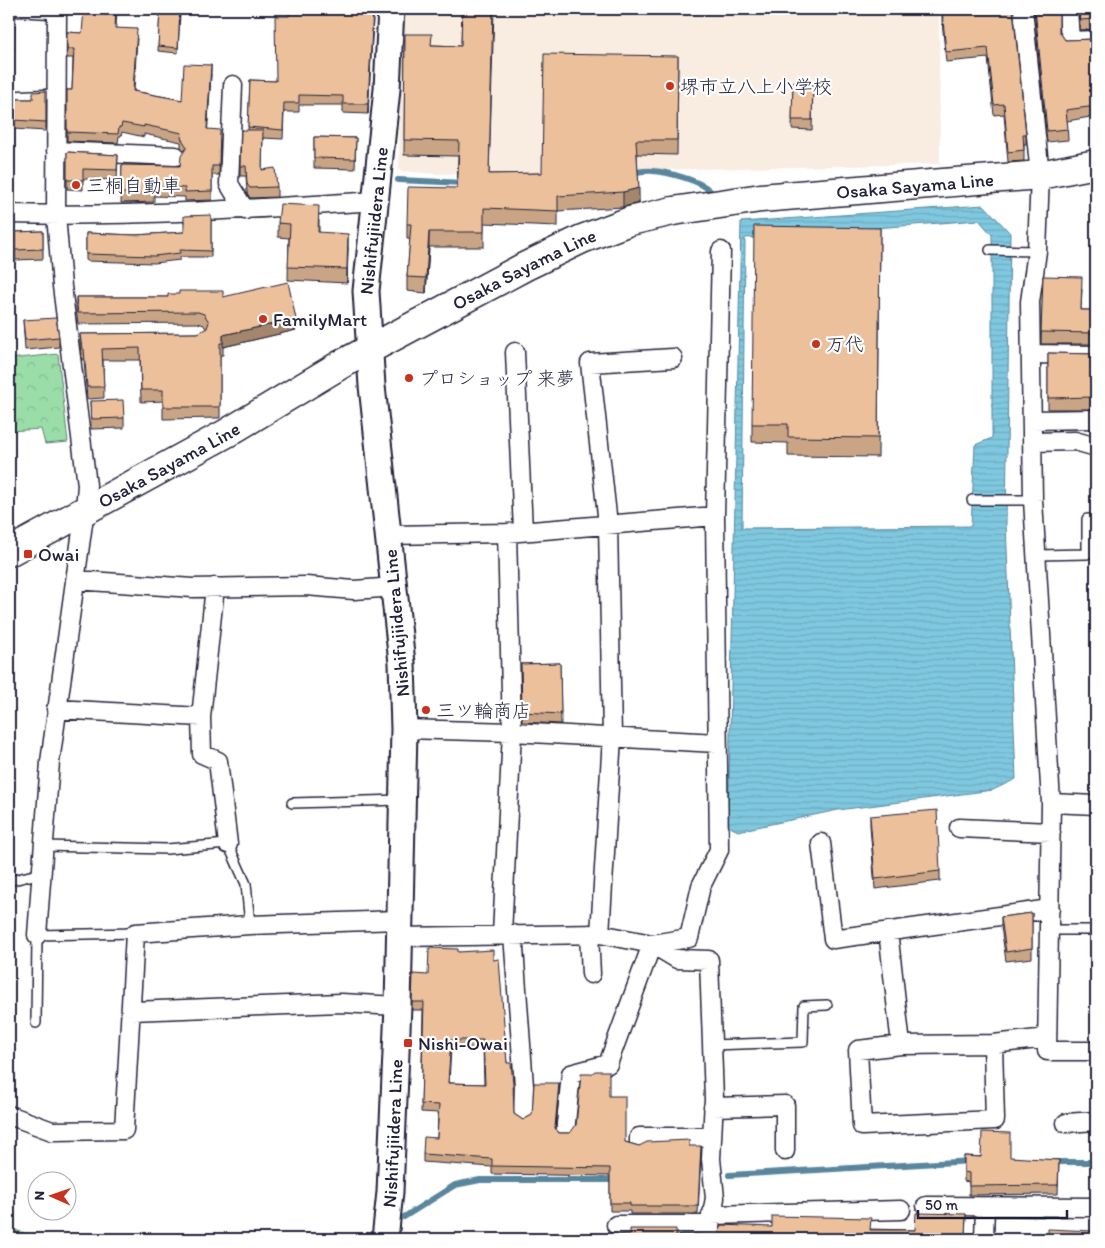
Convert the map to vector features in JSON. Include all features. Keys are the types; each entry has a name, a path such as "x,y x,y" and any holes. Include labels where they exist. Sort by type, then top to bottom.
{"main road":[{"name":"Nishifujiidera Line","path":"385,1239 390,1192 398,1006 404,729 402,663 368,350 366,291 388,89 391,9"},
{"name":"Osaka Sayama Line","path":"9,552 227,433 368,350 526,266 582,239 630,221 673,211 761,198 1040,175 1096,164"}],"street":[{"path":"1023,9 1040,175 1031,251 1030,302 1034,500 1051,803 1047,1051 1096,1051"},
{"path":"1068,9 1070,42 1096,40"},
{"path":"36,935 56,709 86,510 87,485 68,335 56,215 57,12"},
{"path":"233,85 229,184 245,210"},
{"path":"56,151 176,156"},
{"path":"9,214 56,215 245,210 376,201"},
{"path":"9,1115 52,1131 124,1130 135,933 250,924 508,934 594,934 652,944 689,938 701,886 719,850 715,516 721,251"},
{"path":"68,335 87,335"},
{"path":"514,352 515,532 508,934 524,1086 523,1117"},
{"path":"1031,354 1096,356"},
{"path":"591,974 612,737 608,524 590,363 673,358"},
{"path":"1032,420 1096,420"},
{"path":"1032,442 1075,441 1096,447"},
{"path":"389,535 515,532 715,516"},
{"path":"75,580 215,587 306,586 354,590 395,587"},
{"path":"215,587 201,716 202,754 218,761 228,844"},
{"path":"56,709 201,716"},
{"path":"404,729 512,732 717,743"},
{"path":"1051,803 1096,805"},
{"path":"958,828 1051,832"},
{"path":"821,844 833,939 1050,909"},
{"path":"888,931 901,1045"},
{"path":"652,944 677,959 709,960 713,1107 711,1159 715,1198 710,1226"},
{"path":"565,1132 571,1074 608,1064 652,944"},
{"path":"132,1011 341,1003 398,1006"},
{"path":"993,1044 995,1120 862,1126 858,1050 901,1045 993,1044 1047,1038"},
{"path":"713,1107 784,1105 785,1151"},
{"path":"1066,1123 1096,1121"},
{"path":"639,1143 639,1137 712,1137"},
{"path":"926,1206 1096,1207"},
{"path":"984,1239 985,1207"},
{"path":"616,1225 710,1226 901,1210"}],"lane":[{"path":"9,12 57,12"},
{"path":"9,96 57,94"},
{"path":"990,250 1031,251"},
{"path":"972,500 1034,500"},
{"path":"1037,555 1088,554 1087,519 1096,519"},
{"path":"292,803 402,800"},
{"path":"44,846 166,849 228,844 246,884 250,924"},
{"path":"9,881 42,873"},
{"path":"1049,930 1088,930"},
{"path":"36,1023 36,935 135,933"},
{"path":"711,1045 803,1042 804,1006 827,1005"}],"shaded area":[{"name":"堺市立八上小学校","path":"401,9 939,9 940,164 437,174 399,171"}],"green space":[{"path":"58,354 68,442 45,444 41,429 9,431 9,359"},
{"path":"9,1228 36,1237 35,1239 9,1239"}],"water":[{"path":"984,205 1010,233 1006,523 1016,779 993,790 838,810 738,831 728,826 741,222","holes":["979,220 992,235 992,438 975,445 971,526 742,528 745,238"]}],"building":[{"path":"9,9 15,9 14,44 9,44"},
{"path":"84,9 116,9 115,28 137,29 133,91 182,100 184,64 211,65 207,129 220,130 219,166 212,166 212,191 185,192 185,188 154,187 154,193 121,193 122,165 180,166 181,156 187,147 181,138 182,133 144,125 144,127 122,123 118,134 67,132 67,90 72,90 74,49 67,49 67,32 82,33"},
{"path":"160,9 180,9 178,48 158,46"},
{"path":"289,9 373,9 368,104 343,104 343,96 299,95 299,103 284,103 283,130 248,127 250,80 276,81 275,16 289,16"},
{"path":"462,9 493,9 489,174 542,173 544,54 678,56 677,140 636,140 639,188 623,192 558,196 558,211 484,208 484,232 429,232 426,278 407,277 411,224 407,224 408,187 457,188 459,141 404,140 405,34 432,34 431,45 461,46"},
{"path":"942,9 1013,9 1026,134 1023,134 1024,150 1008,152 1004,104 994,105 988,48 946,52"},
{"path":"1035,9 1059,9 1059,31 1065,40 1096,39 1096,106 1066,110 1068,129 1047,131"},
{"path":"1079,9 1096,9 1096,19 1080,20"},
{"path":"793,82 813,82 812,120 792,120"},
{"path":"46,91 46,122 13,120 13,138 9,138 9,99 33,99 33,92"},
{"path":"241,130 263,130 262,170 275,168 277,187 250,188 247,184 246,166 240,166"},
{"path":"314,137 356,138 355,159 314,158"},
{"path":"67,152 118,155 117,170 83,169 83,180 67,180"},
{"path":"280,204 319,206 318,232 348,234 347,269 288,267 290,224 278,223"},
{"path":"211,215 211,251 180,250 180,253 154,256 86,254 86,233 135,235 184,232 184,216"},
{"name":"万代","path":"754,226 880,228 878,438 788,437 788,424 752,424"},
{"path":"43,231 43,249 15,250 15,232"},
{"path":"1043,276 1082,277 1081,310 1096,310 1096,333 1041,332"},
{"path":"288,282 296,319 223,335 223,343 220,343 220,407 163,407 163,390 141,390 140,348 102,349 104,387 87,387 84,349 82,349 80,334 198,333 207,328 209,322 204,314 198,312 78,313 76,297 168,297 168,294 179,294 179,291 223,291 223,297"},
{"path":"56,318 59,337 25,340 23,320"},
{"path":"1048,353 1096,354 1096,397 1048,398"},
{"path":"123,400 124,418 91,419 90,401"},
{"path":"560,663 561,714 522,712 521,664"},
{"path":"937,810 940,871 875,879 870,816"},
{"path":"1032,913 1032,948 1006,952 1001,917"},
{"path":"429,948 458,949 458,952 493,950 493,960 499,959 507,1063 511,1063 514,1114 523,1120 532,1115 534,1083 559,1083 555,1128 559,1133 570,1133 576,1125 581,1074 609,1071 609,1096 625,1096 625,1142 639,1146 647,1142 689,1140 689,1146 701,1146 698,1206 630,1206 630,1203 610,1203 610,1168 492,1166 492,1159 423,1154 424,1137 437,1138 439,1105 421,1104 424,1002 412,1002 413,974 428,975","holes":["451,1040 483,1040 485,1084 448,1083"]},
{"path":"982,1132 1010,1133 1010,1157 1059,1160 1058,1185 969,1186 969,1173 964,1172 964,1156 981,1157"},
{"path":"916,1213 966,1214 965,1236 955,1236 955,1239 717,1239 721,1225 772,1227 772,1216 871,1218 870,1230 915,1230"},
{"path":"1093,1218 1096,1219 1096,1239 1048,1239 1048,1229 1093,1231"},
{"path":"630,1229 676,1229 676,1239 606,1239 606,1235 630,1234"}],"waterway":[{"path":"630,173 645,171 667,173 701,184 711,192"},
{"path":"398,180 465,183"},
{"path":"729,1175 973,1161"},
{"path":"1050,1162 1096,1162"},
{"path":"404,1217 455,1185 480,1180 617,1180"}],"place":[{"name":"堺市立八上小学校","path":"670,86"},
{"name":"三桐自動車","path":"76,185"},
{"name":"FamilyMart","path":"263,319"},
{"name":"万代","path":"816,344"},
{"name":"プロショップ 来夢","path":"409,378"},
{"name":"Owai","path":"28,554"},
{"name":"三ツ輪商店","path":"426,710"},
{"name":"Nishi-Owai","path":"408,1043"}]}
